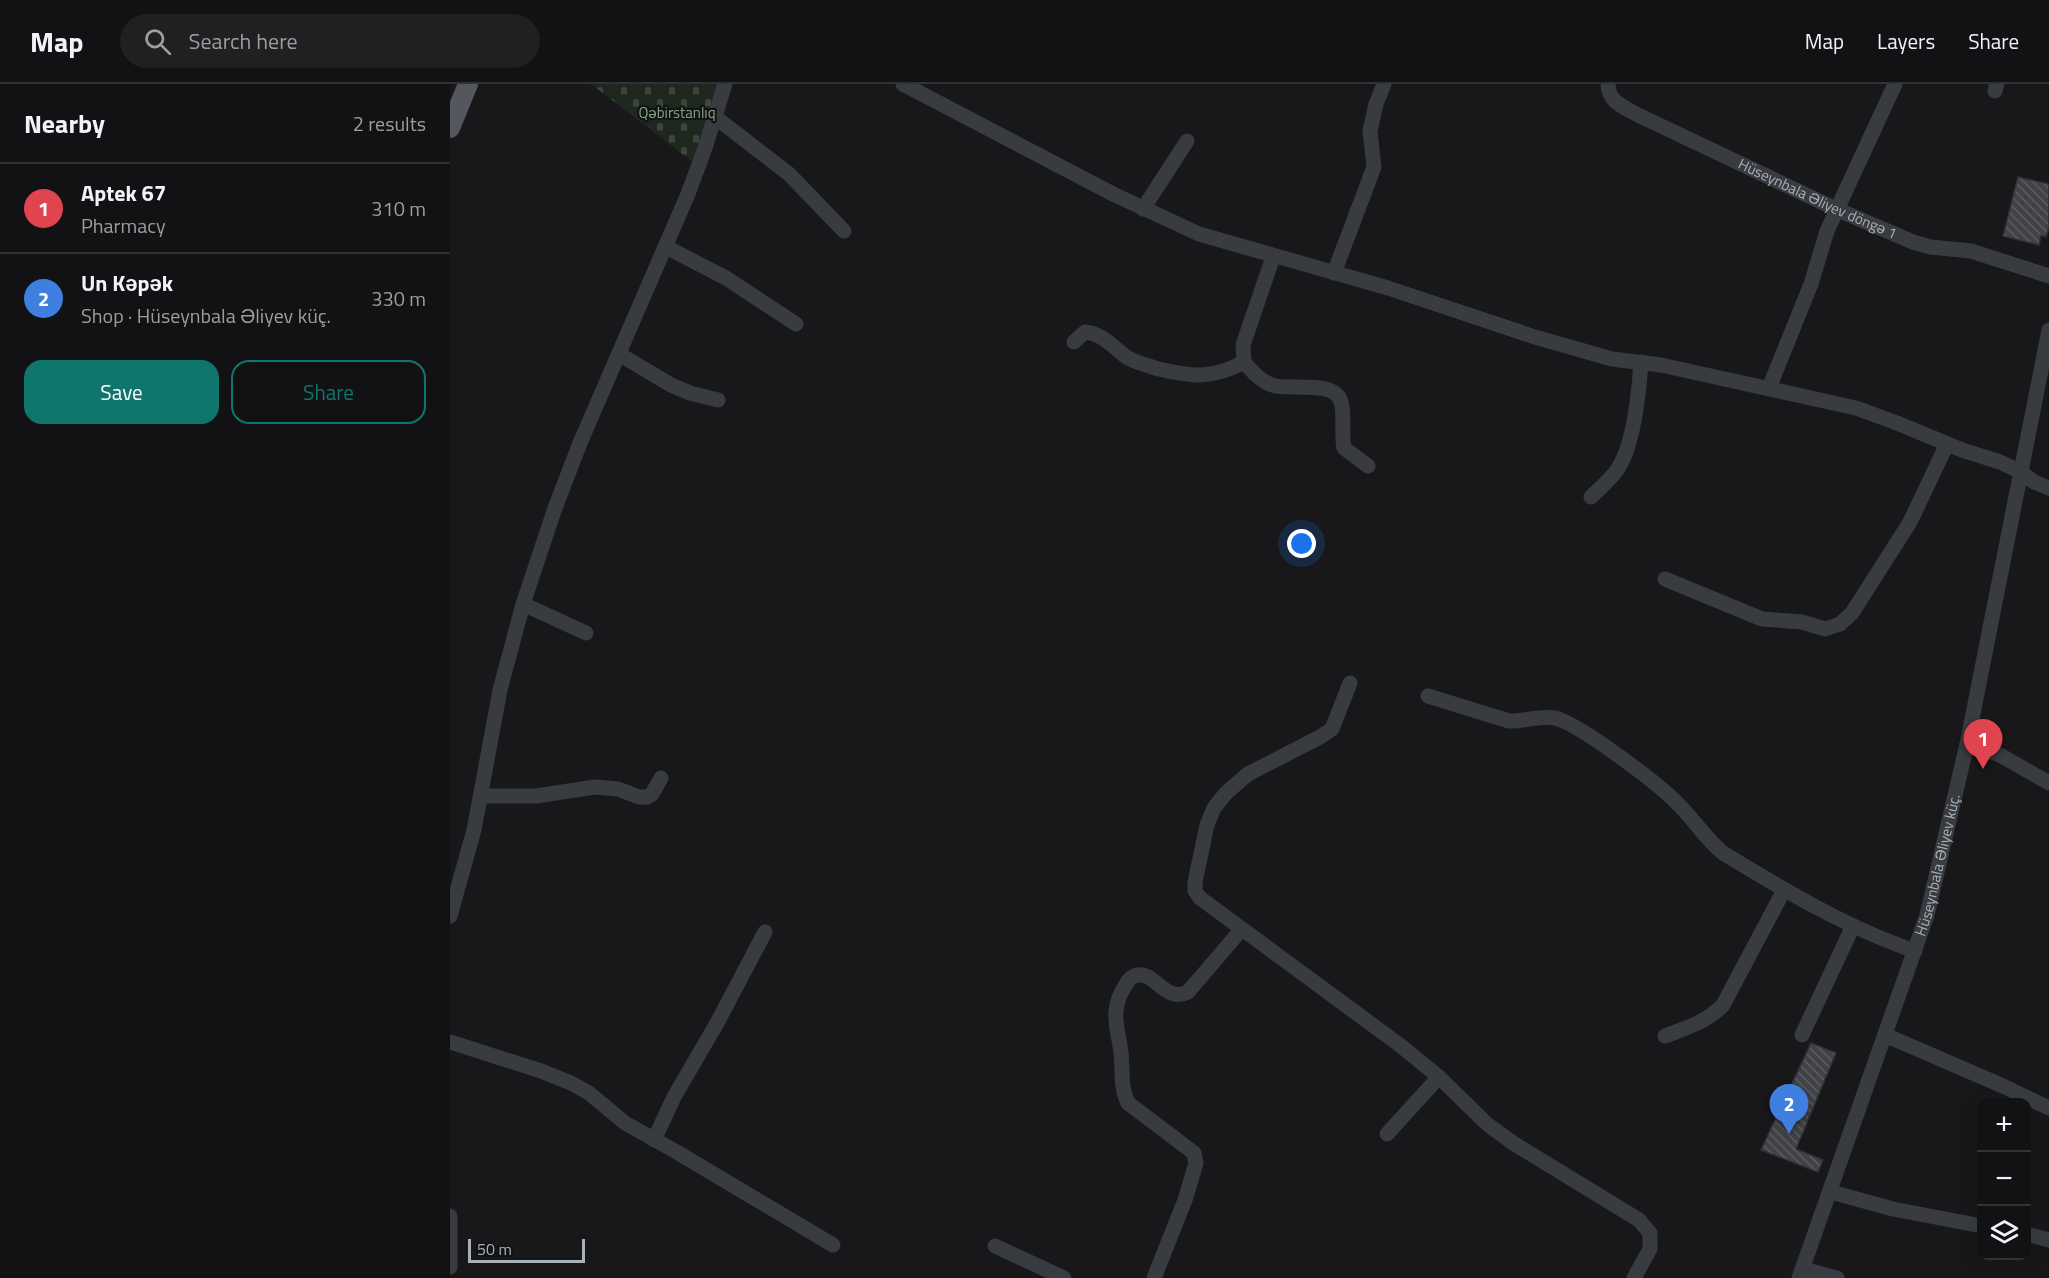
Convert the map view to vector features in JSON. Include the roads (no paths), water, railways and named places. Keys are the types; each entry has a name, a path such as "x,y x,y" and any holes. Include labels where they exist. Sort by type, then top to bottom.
{"main road":[{"path":"450,128 468,84"}],"street":[{"path":"450,916 474,830 500,690 523,604 563,486 666,247 705,148 725,84"},
{"path":"903,84 1143,209 1199,234 1456,309 1535,337 1612,359 1661,365 1856,408 2000,462 2049,488"},
{"path":"1334,273 1374,167 1370,131 1376,104 1384,84"},
{"name":"Hüseynbala Əliyev döngə 1","path":"1608,84 1609,96 1616,103 1836,209 1930,247 1971,251 2049,276"},
{"path":"1769,388 1811,284 1836,209 1895,84"},
{"path":"715,117 789,174 844,231"},
{"path":"1143,209 1187,141"},
{"path":"666,247 726,278 796,324"},
{"path":"1273,257 1243,345 1244,362 1263,381 1275,386 1324,388 1335,393 1341,401 1344,448 1368,466"},
{"name":"Hüseynbala Əliyev küç.","path":"1801,1273 1927,915 1967,744 2049,330"},
{"path":"1074,342 1085,332 1094,332 1131,359 1147,366 1189,376 1227,371 1244,362"},
{"path":"619,354 671,385 690,393 718,400"},
{"path":"1591,497 1617,470 1626,453 1639,394 1641,362"},
{"path":"1665,579 1762,619 1802,622 1825,629 1840,624 1852,613 1910,522 1947,444"},
{"path":"523,604 586,633"},
{"path":"1350,683 1332,729 1320,738 1248,774 1226,793 1214,808 1204,836 1195,891 1200,898 1241,930 1401,1046 1439,1077 1487,1124 1504,1137 1640,1220 1650,1233 1650,1249 1634,1278"},
{"path":"1428,696 1509,721 1518,722 1540,717 1561,720 1605,746 1665,792 1723,853 1784,890 1853,926 1890,943 1915,951"},
{"path":"1967,744 2000,755 2049,783"},
{"path":"481,796 536,796 595,787 618,789 639,797 647,797 652,794 661,778"},
{"path":"1665,1036 1714,1015 1723,1005 1784,890"},
{"path":"1802,1035 1853,926"},
{"path":"1154,1278 1185,1200 1196,1163 1194,1154 1128,1103 1123,1093 1121,1053 1115,1024 1115,1011 1122,990 1135,975 1145,975 1172,994 1180,996 1188,992 1241,930"},
{"path":"654,1140 674,1097 717,1023 765,932"},
{"path":"1885,1035 2049,1108"},
{"path":"450,1042 571,1083 589,1093 625,1123 833,1245"},
{"path":"1387,1134 1439,1077"},
{"path":"1831,1192 1893,1209 1977,1225"},
{"path":"450,1216 450,1267"},
{"path":"2031,1235 2049,1240"},
{"path":"994,1246 1064,1278"},
{"path":"1801,1273 1837,1278"}],"place":[{"name":"Aptek 67","path":"1983,769"},
{"name":"Un Kəpək","path":"1789,1134"}],"park label":[{"name":"Qəbirstanlıq","path":"677,113"}]}
